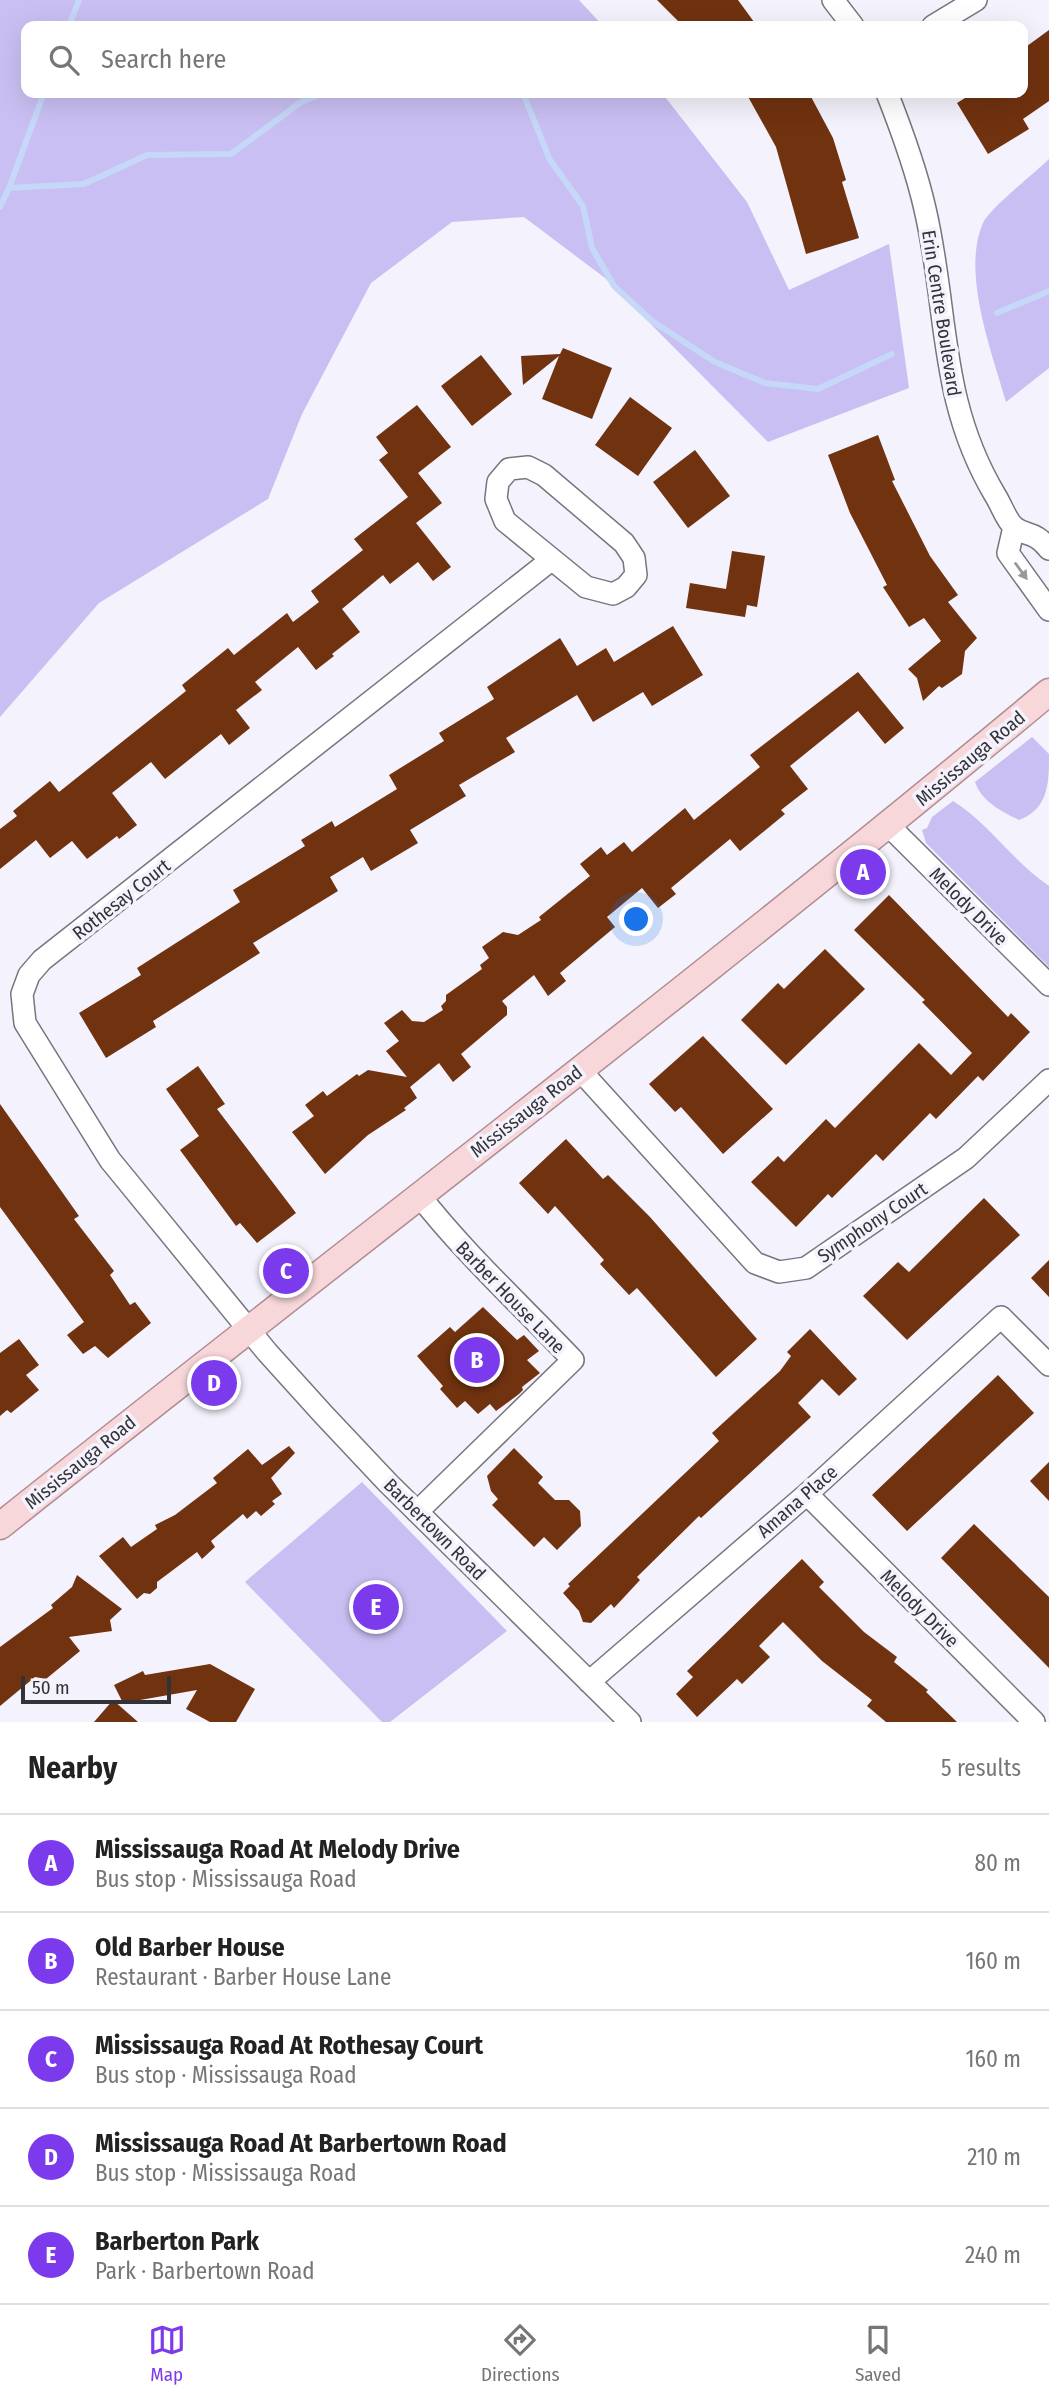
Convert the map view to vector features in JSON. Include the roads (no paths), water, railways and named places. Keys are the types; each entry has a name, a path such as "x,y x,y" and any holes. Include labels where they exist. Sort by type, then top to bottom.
{"main road":[{"name":"Mississauga Road","path":"0,1526 248,1327 889,826 1049,692"}],"street":[{"path":"833,0 849,21"},
{"path":"941,21 976,0"},
{"name":"Erin Centre Boulevard","path":"889,98 914,164 925,208 936,264 946,355 955,402 981,471 1014,527"},
{"path":"528,467 544,475 624,543 634,558 635,575 626,587 613,594 586,587 551,560 505,521 496,499 498,482 509,469 528,467"},
{"path":"1049,549 1039,536 1014,527 1008,553 1049,610"},
{"name":"Rothesay Court","path":"248,1327 110,1160 25,1023 21,1004 25,984 42,960 551,560"},
{"name":"Melody Drive","path":"889,826 1049,985"},
{"name":"Symphony Court","path":"579,1069 755,1264 779,1272 806,1268 966,1158 1049,1080"},
{"name":"Barber House Lane","path":"417,1512 573,1360 495,1276 471,1258 419,1195"},
{"name":"Amana Place","path":"589,1682 807,1494 1001,1317 1049,1365"},
{"name":"Barbertown Road","path":"248,1327 323,1414 417,1512 630,1722"},
{"name":"Melody Drive","path":"807,1494 1034,1722"}],"waterway":[{"path":"71,21 79,0"},
{"path":"9,188 42,98"},
{"path":"0,207 9,188 84,184 147,155 231,154 301,102 311,98"},
{"path":"525,98 550,160 583,206 592,248 614,286 652,321 715,362 765,383 818,389 892,354"},
{"path":"997,313 1049,291"}],"place":[{"name":"Mississauga Road At Melody Drive","path":"863,872"},
{"name":"Mississauga Road At Rothesay Court","path":"286,1271"},
{"name":"Old Barber House","path":"477,1360"},
{"name":"Mississauga Road At Barbertown Road","path":"214,1383"},
{"name":"Barberton Park","path":"376,1607"}]}
